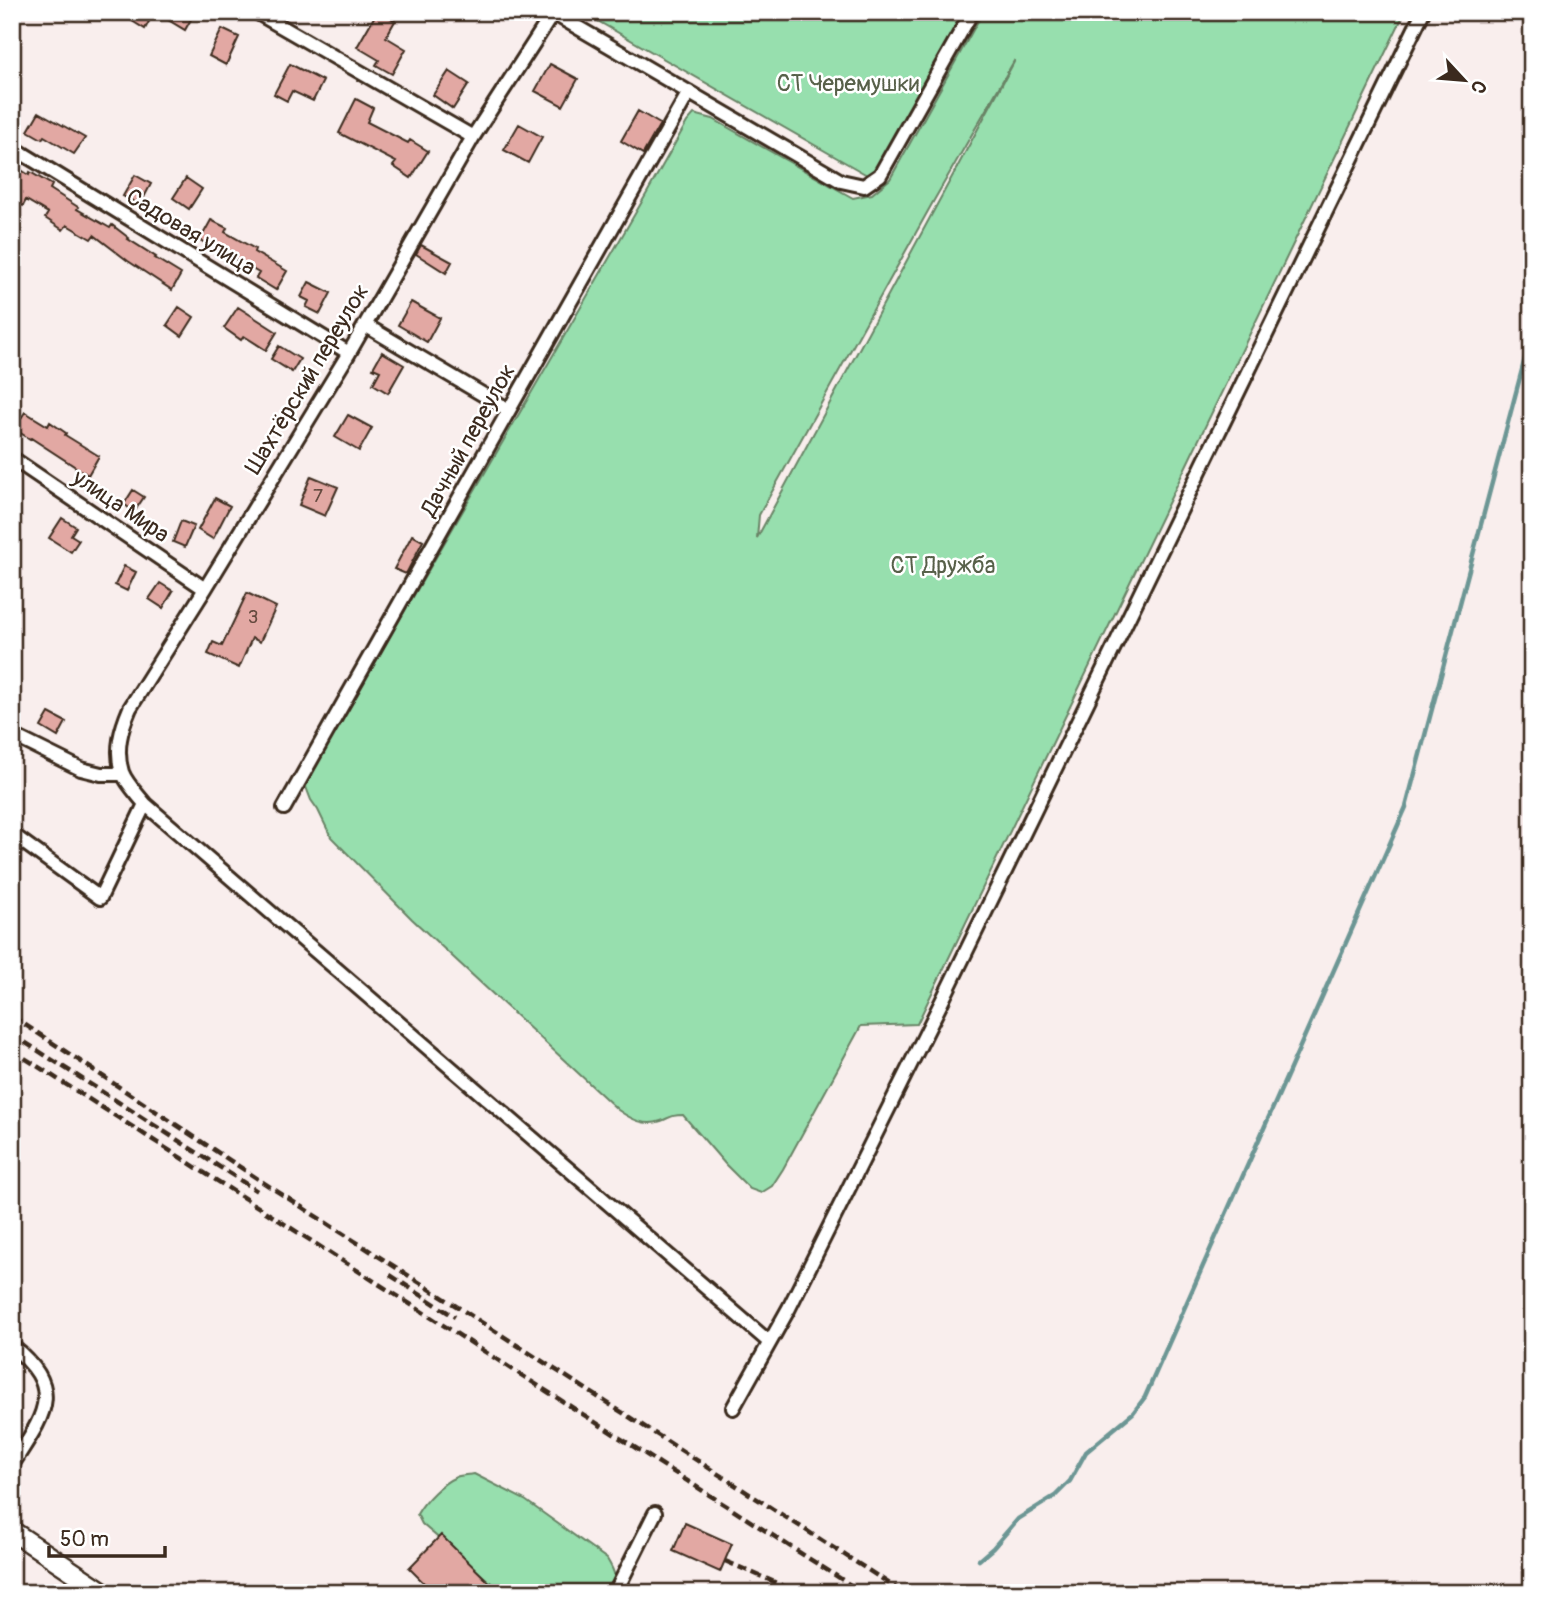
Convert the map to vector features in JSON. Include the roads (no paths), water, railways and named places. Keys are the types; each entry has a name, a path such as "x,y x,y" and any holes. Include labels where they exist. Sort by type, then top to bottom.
{"main road":[{"path":"12,1531 105,1593"}],"street":[{"path":"256,12 472,137"},
{"path":"553,13 841,181 864,186 880,175 972,12"},
{"path":"733,1408 795,1297 944,998 1423,12"},
{"name":"Шахтёрский переулок","path":"123,774 118,746 130,708 349,353 472,137 553,13"},
{"name":"Дачный переулок","path":"284,808 689,92"},
{"name":"Садовая улица","path":"12,147 349,353"},
{"path":"365,325 509,410"},
{"name":"улица Мира","path":"12,458 205,589"},
{"path":"12,735 81,769 101,774 123,774 145,804 769,1342"},
{"path":"12,834 100,898 145,804"},
{"path":"12,1346 34,1366 41,1378 46,1400 36,1425 12,1465"},
{"path":"615,1593 655,1513"}],"waterway":[{"path":"979,1560 1018,1519 1055,1496 1070,1481 1086,1452 1133,1413 1145,1397 1406,807 1532,332"}],"railway":[{"path":"12,1016 261,1181 904,1593"},
{"path":"12,1034 257,1191"},
{"path":"12,1050 863,1593"},
{"path":"390,1275 455,1317"},
{"path":"725,1561 800,1593"}],"park label":[{"name":"СТ Черемушки","path":"848,83"},
{"name":"СТ Дружба","path":"943,565"}]}
